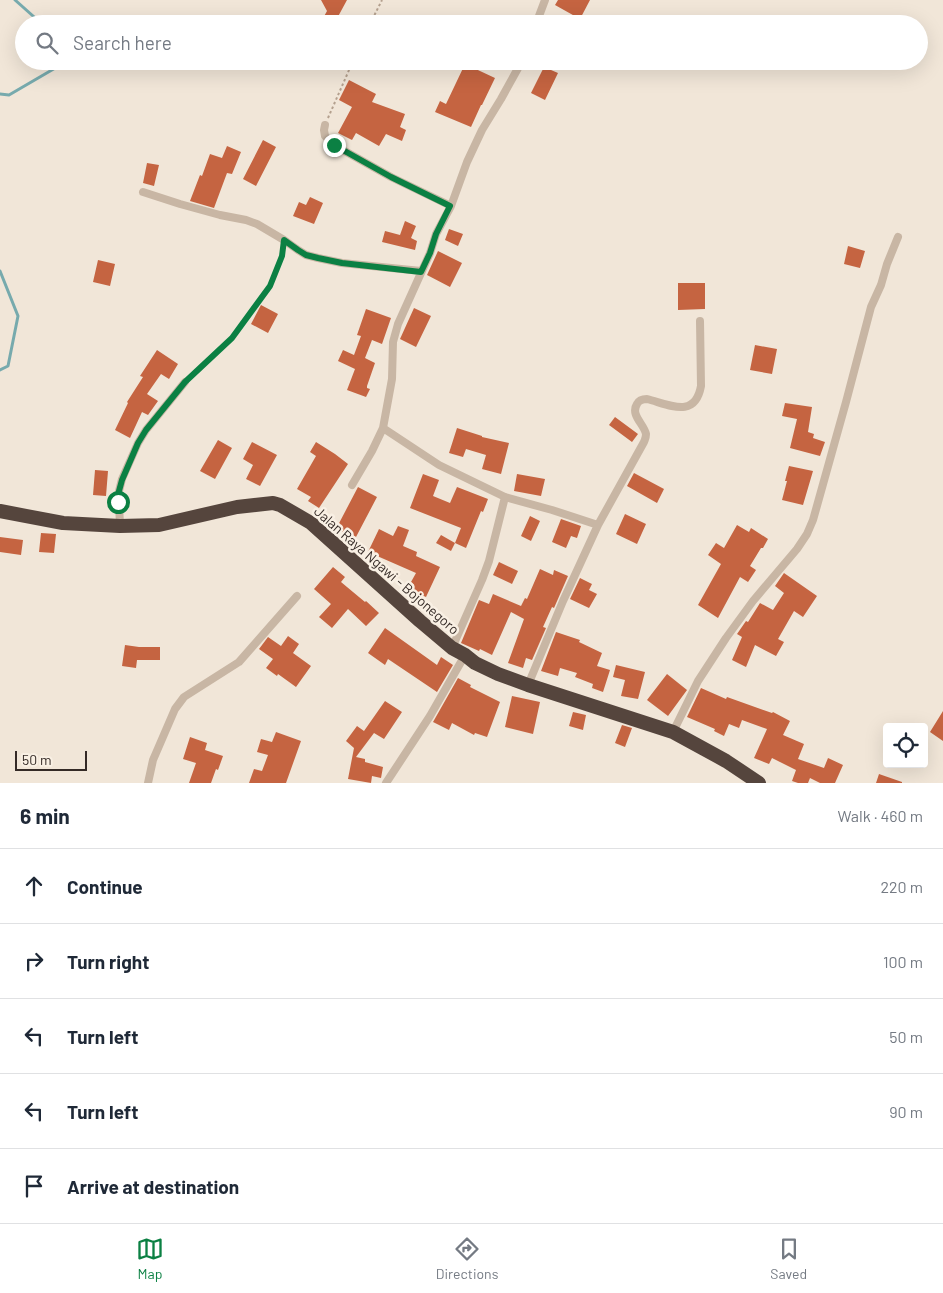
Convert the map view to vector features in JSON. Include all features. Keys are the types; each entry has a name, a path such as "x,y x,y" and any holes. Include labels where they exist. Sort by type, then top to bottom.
{"highway":[{"name":"Jalan Raya Ngawi - Bojonegoro","path":"0,511 63,522 120,526 159,525 237,507 273,503 280,505 311,523 452,648 475,663 528,685 674,732 726,761 759,783"}],"street":[{"path":"539,15 545,0"},
{"path":"352,485 383,428 392,379 393,342 398,324 430,253 436,234 450,206 467,162 482,130 517,70"},
{"path":"325,125 325,136 334,145 391,177 450,206"},
{"path":"143,192 220,215 246,220 284,240 306,255 342,263 421,272"},
{"path":"674,732 698,681 726,638 753,600 797,549 807,534 813,520 871,307 898,237"},
{"path":"528,685 563,601 598,526 646,439 645,432 635,412 638,402 643,399 687,407 695,402 700,394 700,321"},
{"path":"120,526 119,491 128,465 146,430 185,382"},
{"path":"383,428 439,465 505,497 552,510 598,526"},
{"path":"452,648 482,580 505,497"},
{"path":"148,783 153,760 175,709 184,697 239,662 296,596"},
{"path":"386,783 430,716 465,655"}],"path":[{"path":"374,15 382,0"},
{"path":"325,125 349,70"},
{"path":"185,382 232,338 270,286 282,256 284,240"}],"building":[{"path":"321,0 347,0 339,15 325,15 327,11"},
{"path":"558,0 590,0 582,15 573,15 555,5"},
{"path":"462,70 478,70 495,78 471,127 435,112 440,101 446,104"},
{"path":"542,70 551,70 558,73 545,100 531,93"},
{"path":"349,80 376,94 372,102 405,114 400,127 406,130 402,141 386,134 379,146 356,133 352,140 338,133 352,107 339,100"},
{"path":"263,140 276,147 256,186 243,179"},
{"path":"227,146 241,152 232,174 227,173 214,208 190,201 210,154 222,158"},
{"path":"147,163 159,165 154,186 143,183"},
{"path":"310,197 323,203 314,224 293,216 299,202 306,205"},
{"path":"405,221 416,226 411,238 417,241 415,250 382,242 385,231 400,235"},
{"path":"449,229 463,234 458,246 445,240"},
{"path":"848,246 865,251 860,268 844,264"},
{"path":"438,251 462,263 450,287 427,275"},
{"path":"98,260 115,264 110,286 93,282"},
{"path":"678,283 705,283 705,309 678,310"},
{"path":"261,305 278,314 268,333 251,324"},
{"path":"414,308 431,316 416,347 400,339"},
{"path":"366,309 391,318 382,344 372,340 365,358 375,363 367,386 370,389 366,397 347,390 355,369 338,361 343,350 354,355 361,336 357,335"},
{"path":"755,345 777,349 772,374 750,370"},
{"path":"157,350 178,364 169,379 161,374 147,394 158,401 148,415 142,412 130,438 115,430 127,402 143,377 140,376"},
{"path":"785,403 812,407 808,432 814,434 813,438 825,442 820,456 790,448 797,419 782,416"},
{"path":"615,417 638,434 632,442 609,425"},
{"path":"457,428 482,437 509,443 501,474 482,469 486,455 466,449 463,457 449,453"},
{"path":"218,440 232,448 215,479 200,471"},
{"path":"252,442 277,455 260,486 246,479 253,465 243,459"},
{"path":"316,442 348,464 319,508 308,501 311,497 297,489 316,456 310,452"},
{"path":"789,466 813,471 803,505 782,500"},
{"path":"95,470 108,471 106,496 93,495"},
{"path":"634,473 664,489 657,503 627,486"},
{"path":"423,474 439,480 433,496 450,503 457,487 488,499 466,548 455,543 461,528 410,508"},
{"path":"517,474 545,479 541,496 514,491"},
{"path":"358,487 377,497 356,537 350,533 349,536 336,529"},
{"path":"625,514 646,524 637,544 616,534"},
{"path":"530,516 540,521 531,541 521,536"},
{"path":"561,519 581,526 577,538 571,536 566,548 552,542"},
{"path":"737,525 749,532 751,528 768,539 750,566 756,570 748,582 740,577 718,618 698,605 721,564 708,555 716,543 724,548"},
{"path":"398,526 409,530 403,546 417,552 416,556 440,567 426,597 411,590 414,585 411,582 416,573 368,552 379,529 393,536"},
{"path":"41,533 56,534 54,553 39,552"},
{"path":"441,535 455,543 451,551 436,543"},
{"path":"0,537 23,540 21,555 0,552"},
{"path":"499,562 518,571 512,584 493,575"},
{"path":"333,567 345,577 341,582 379,613 366,626 348,609 332,628 319,617 331,604 314,589"},
{"path":"540,569 553,575 554,570 568,576 554,608 552,607 543,627 546,628 532,660 526,658 523,668 508,663 524,619 511,612 492,655 461,643 479,600 489,604 493,594 521,606 525,598 527,599"},
{"path":"784,573 817,596 803,617 794,611 778,639 784,642 776,656 755,645 746,667 732,660 742,637 737,634 746,621 748,622 760,603 773,610 784,593 775,586"},
{"path":"580,578 592,584 589,590 597,594 589,608 570,599"},
{"path":"385,628 437,665 441,657 453,665 437,692 388,659 385,665 368,653"},
{"path":"556,632 580,640 579,642 602,653 597,666 610,670 603,692 592,688 593,684 575,677 577,673 560,668 558,676 541,671"},
{"path":"288,636 299,644 293,653 311,666 296,687 266,668 273,659 259,649 268,637 281,646"},
{"path":"125,645 160,647 160,660 137,660 136,668 122,666"},
{"path":"616,665 645,672 638,699 621,696 625,680 613,677"},
{"path":"667,674 687,690 668,716 647,700"},
{"path":"458,678 471,685 470,687 500,702 487,737 475,733 474,735 452,723 449,730 433,722"},
{"path":"701,688 726,699 727,697 773,712 790,721 783,735 804,744 798,759 824,768 828,758 843,765 835,783 820,783 810,778 808,783 798,783 792,781 796,770 772,758 769,764 754,758 767,729 742,720 739,728 729,724 724,736 714,731 715,729 687,717"},
{"path":"512,696 540,702 533,734 505,727"},
{"path":"385,701 402,712 384,739 374,733 356,757 365,759 365,762 383,767 381,778 372,776 371,783 348,779 354,748 346,741 357,726 364,731"},
{"path":"943,711 943,741 930,732"},
{"path":"573,712 586,715 583,730 569,726"},
{"path":"622,725 632,728 625,747 615,743"},
{"path":"276,732 301,741 286,783 249,783 254,769 262,771 268,755 257,752 261,739 272,742"},
{"path":"190,737 207,743 205,750 223,756 211,783 189,783 196,763 183,759"},
{"path":"879,774 902,782 902,783 876,783"}],"waterway":[{"path":"15,0 32,15"},
{"path":"0,94 9,95 52,70"},
{"path":"0,271 18,316 8,366 0,370"}],"route":[{"path":"118,502 122,480 138,443 146,430 185,382 232,338 270,286 282,256 284,240 306,255 318,258 342,263 421,272 436,234 450,206 391,177 334,145"}]}
